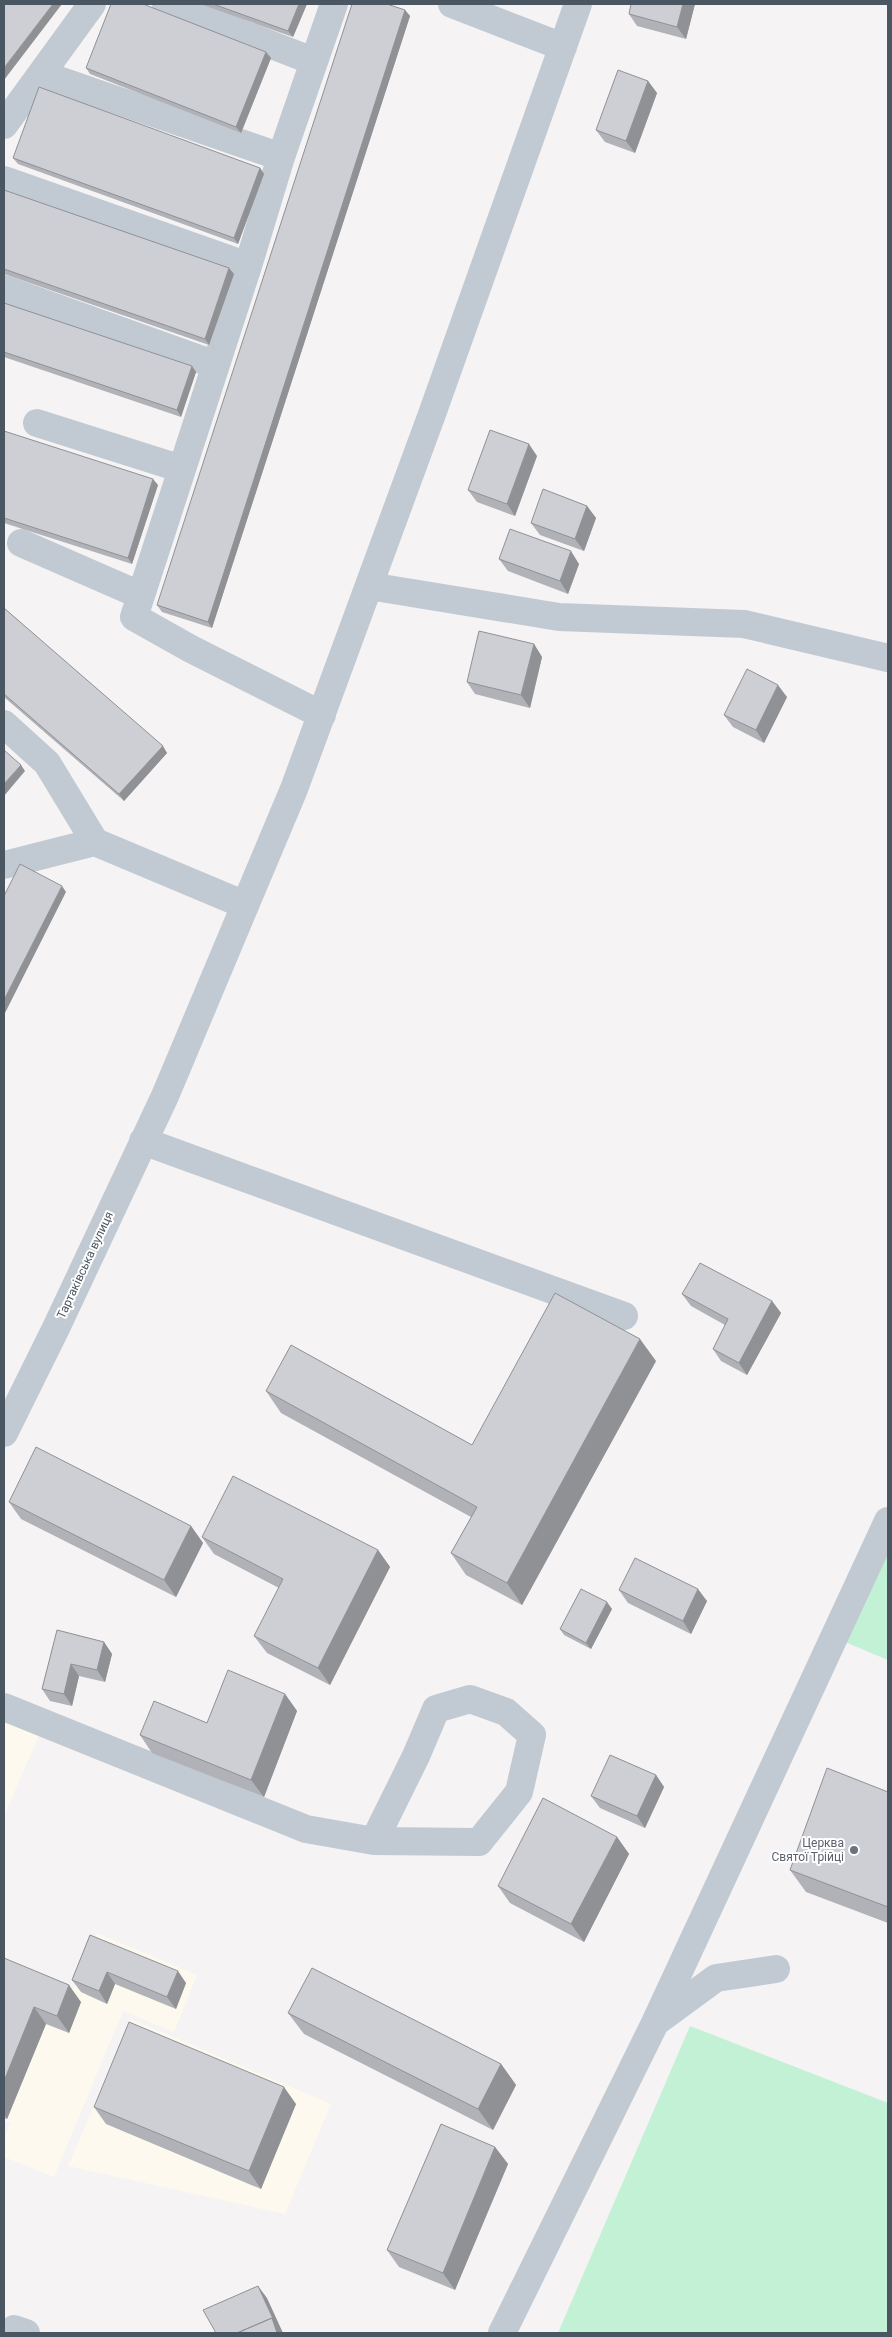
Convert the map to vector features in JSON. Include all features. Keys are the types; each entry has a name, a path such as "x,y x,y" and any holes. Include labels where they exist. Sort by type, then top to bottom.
{"street":[{"path":"4,125 92,4"},
{"path":"166,4 313,61"},
{"path":"322,715 191,649 134,617 248,266 281,156 334,4"},
{"path":"452,4 563,46"},
{"name":"Тартаківська вулиця","path":"4,1433 56,1328 165,1096 294,789 578,4"},
{"path":"41,74 281,156"},
{"path":"4,180 248,266"},
{"path":"4,289 216,365"},
{"path":"37,423 182,469"},
{"path":"21,543 140,595"},
{"path":"369,586 559,617 744,624 888,658"},
{"path":"4,724 46,763 95,842 245,905"},
{"path":"4,865 95,842"},
{"path":"144,1141 624,1316"},
{"path":"502,2333 655,2023 888,1521"},
{"path":"4,1707 306,1830 374,1841 479,1842 519,1792 532,1735 506,1712 470,1699 436,1709 416,1756 374,1841"},
{"path":"655,2023 716,1978 776,1969"},
{"path":"13,2333 14,2329 26,2333"}],"shaded area":[{"path":"4,1720 39,1735 4,1816"},
{"path":"97,1933 197,1975 174,2032 123,2011 54,2177 4,2157 4,2140 10,2123 4,2120 4,1964 5,1961 74,1989"},
{"path":"131,2019 331,2104 285,2214 68,2166"}],"green space":[{"path":"888,1549 888,1660 845,1642"},
{"path":"690,2026 888,2103 888,2333 558,2333"}],"building":[{"path":"4,4 53,4 4,68"},
{"path":"111,4 143,4 266,52 236,127 86,68"},
{"path":"213,4 299,4 288,31"},
{"path":"352,4 387,4 405,10 208,622 157,605"},
{"path":"631,4 683,4 677,27 629,14"},
{"path":"618,70 648,81 626,141 596,130"},
{"path":"39,87 260,168 234,238 13,158"},
{"path":"4,190 229,268 205,339 4,269"},
{"path":"4,303 192,366 177,410 4,352"},
{"path":"490,430 529,444 507,504 468,490"},
{"path":"4,431 153,479 128,558 4,518"},
{"path":"543,489 587,506 575,539 531,523"},
{"path":"510,529 571,551 560,581 499,559"},
{"path":"4,608 163,746 119,794 4,694"},
{"path":"479,631 534,644 521,695 467,682"},
{"path":"747,669 778,685 756,730 724,715"},
{"path":"4,750 21,765 4,784"},
{"path":"20,864 62,886 4,1000 4,896"},
{"path":"700,1263 772,1301 739,1363 713,1349 728,1319 682,1294"},
{"path":"555,1293 640,1339 507,1583 451,1553 477,1507 266,1391 291,1345 472,1445"},
{"path":"36,1447 191,1526 164,1580 9,1502"},
{"path":"233,1476 378,1550 318,1668 254,1636 283,1579 202,1537"},
{"path":"635,1558 698,1589 683,1621 619,1590"},
{"path":"581,1589 607,1602 586,1643 560,1629"},
{"path":"57,1630 104,1642 97,1670 71,1664 64,1694 42,1689"},
{"path":"228,1670 285,1694 251,1780 140,1735 154,1701 207,1723"},
{"path":"610,1755 656,1775 637,1816 591,1796"},
{"name":"Церква Святої Трійці","path":"827,1768 888,1792 888,1907 790,1870"},
{"path":"543,1798 617,1837 571,1924 498,1886"},
{"path":"90,1935 178,1971 167,1997 107,1972 99,1991 72,1980"},
{"path":"4,1958 69,1985 57,2016 34,2007 4,2081"},
{"path":"312,1968 501,2064 478,2109 288,2013"},
{"path":"129,2022 284,2087 249,2171 94,2107"},
{"path":"441,2124 495,2147 443,2273 387,2250"},
{"path":"258,2286 275,2323 272,2318 237,2333 216,2333 203,2310"},
{"path":"272,2318 277,2333 237,2333"}],"place":[{"name":"Церква Святої Трійці","path":"854,1850"}]}
